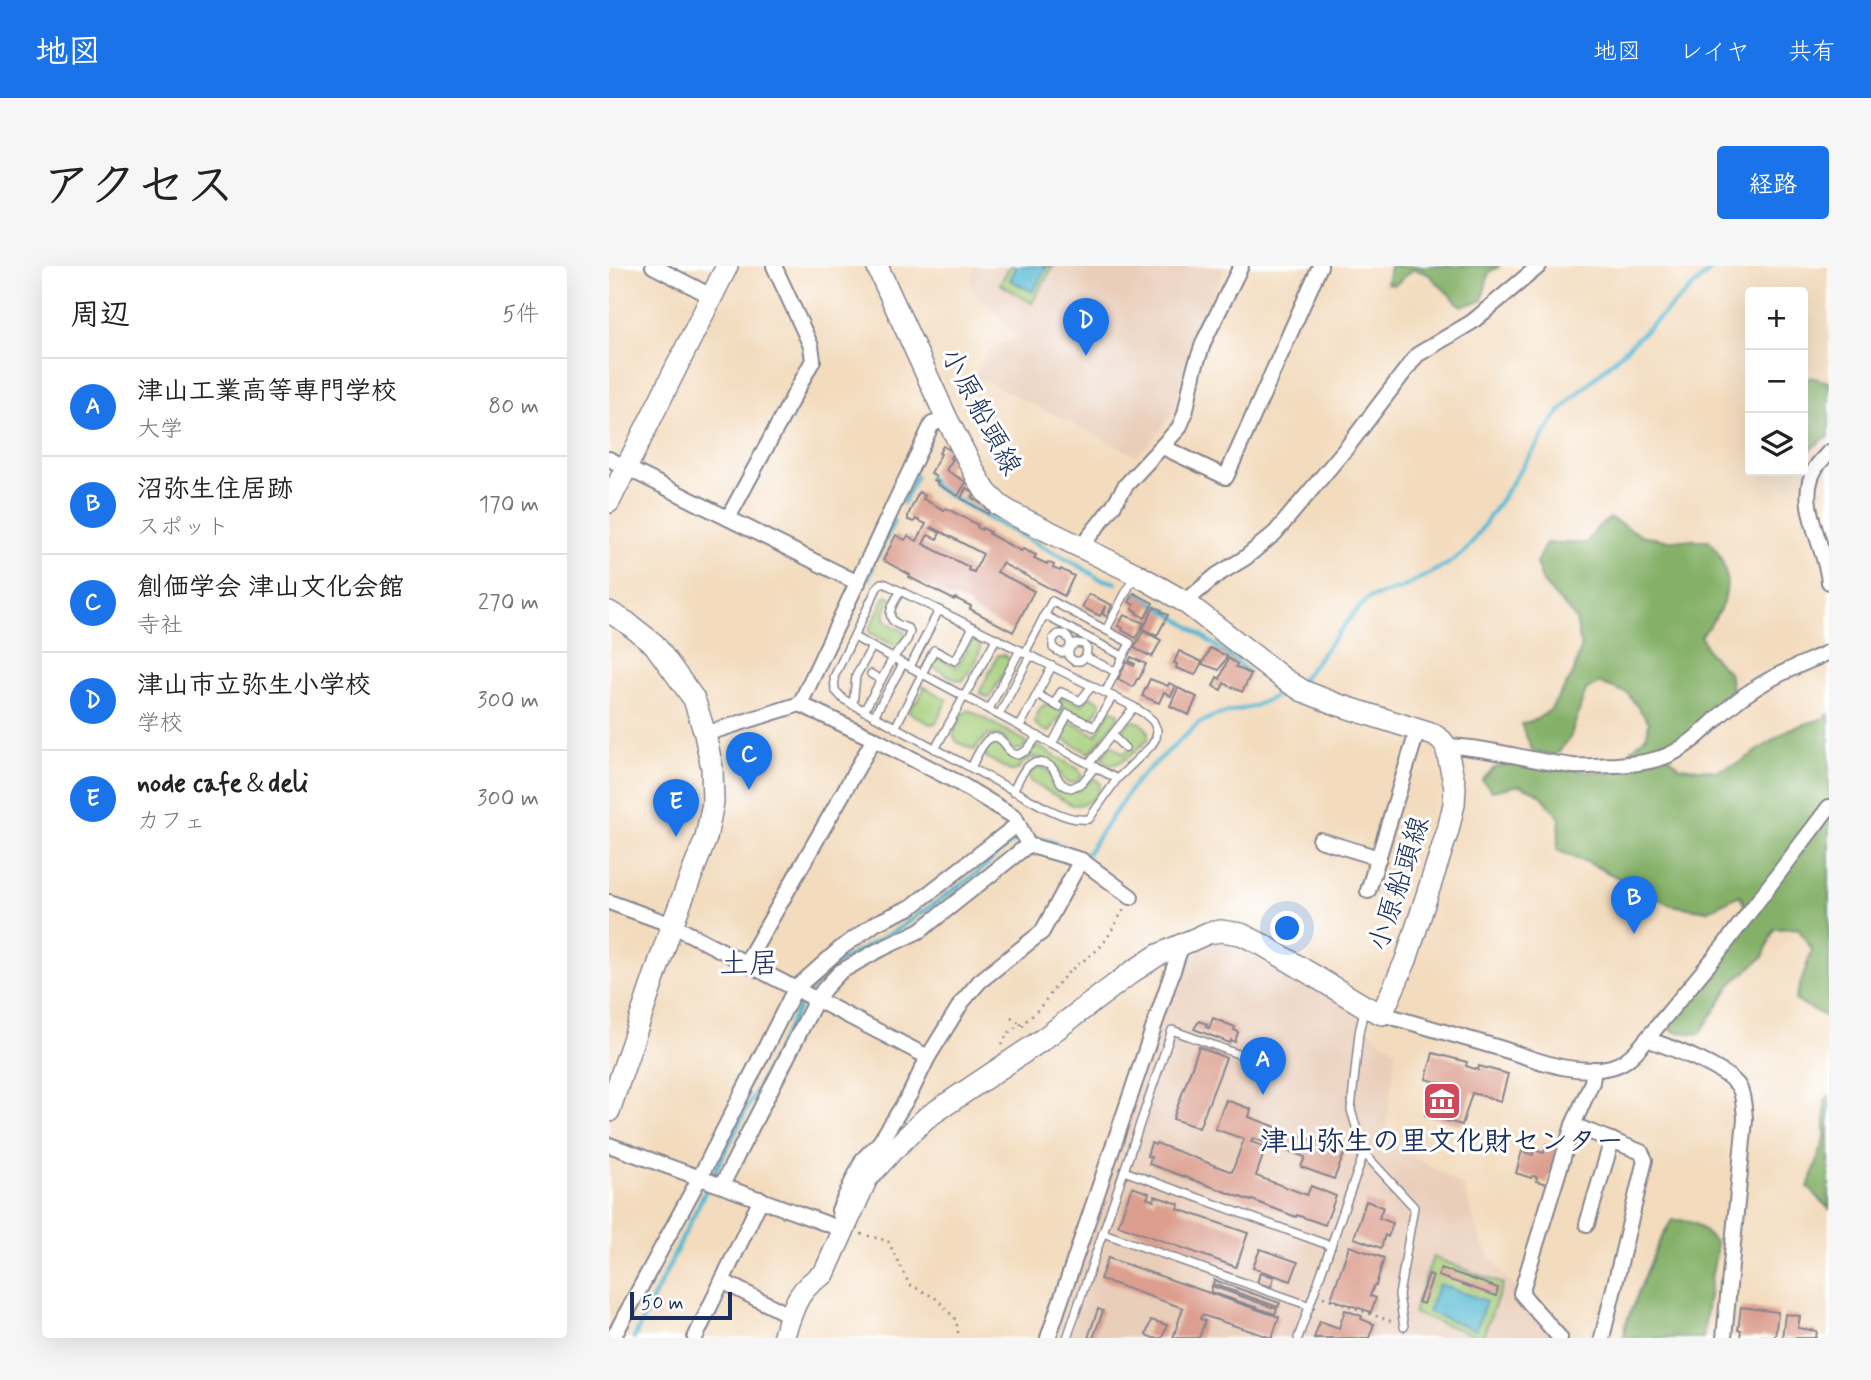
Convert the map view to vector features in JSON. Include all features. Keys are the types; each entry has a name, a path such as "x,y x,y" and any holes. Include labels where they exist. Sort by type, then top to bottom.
{"main road":[{"path":"609,502 617,463 727,266"},
{"name":"小原船頭線","path":"877,266 947,419 986,492 999,505 1185,602 1303,691 1434,735 1446,746 1455,787 1448,830 1406,960 1373,1010"},
{"path":"609,612 654,644 694,698 712,768 713,802 706,838 672,925 609,1111"},
{"path":"783,1338 794,1305 803,1289 824,1274 867,1178 892,1151 926,1118 1042,1040 1158,955 1208,933 1221,931 1241,934 1263,944 1373,1010"}],"street":[{"path":"653,266 711,296"},
{"path":"728,518 813,360 811,346 774,266"},
{"path":"1084,548 1088,538 1126,485 1179,428 1204,341 1241,266"},
{"path":"1164,446 1226,477 1320,266"},
{"path":"1185,602 1275,533 1348,446 1417,355 1472,322 1539,266"},
{"path":"800,705 932,424 947,419"},
{"path":"1829,452 1815,468 1811,480 1809,509 1829,582"},
{"path":"617,463 858,583"},
{"path":"1446,746 1473,748 1576,766 1654,760 1672,754 1693,740 1756,687 1776,675 1829,652"},
{"path":"705,734 800,705 957,782 1015,817 1028,845 1081,860 1131,897"},
{"path":"1368,891 1418,729"},
{"path":"746,963 874,739"},
{"path":"1373,1010 1550,1065 1574,1069 1613,1067 1629,1059 1647,1039 1723,947 1829,807"},
{"path":"613,1338 700,1177 795,989 842,948 876,923 911,907 1018,824"},
{"path":"1320,840 1379,858"},
{"path":"722,1185 816,1000 825,988 840,972 921,930 1028,845"},
{"path":"844,1230 839,1210 863,1159 880,1142 962,1002 980,981 1042,932 1081,860"},
{"path":"609,902 672,925 928,1057"},
{"path":"1048,1338 1182,944"},
{"path":"1647,1039 1726,1075 1739,1087 1743,1101 1745,1119 1724,1338"},
{"path":"1560,1338 1521,1293 1573,1125 1592,1082 1594,1069"},
{"path":"1573,1125 1641,1152 1645,1160 1602,1338"},
{"path":"1587,1224 1612,1140"},
{"path":"609,1145 844,1230"},
{"path":"695,1338 761,1199"},
{"path":"722,1281 791,1316"}],"lane":[{"path":"1106,630 1136,575"},
{"path":"881,583 901,591 1113,696 1153,721 1157,730 1151,746 1117,779 1089,819 1077,820 1061,815 838,695 834,677 877,588 881,583"},
{"path":"864,711 910,632 890,617 891,609 901,591"},
{"path":"999,715 1025,653 1052,601 1130,643 1105,692"},
{"path":"874,716 939,610"},
{"path":"1044,615 1123,656"},
{"path":"895,728 934,650 955,662 973,627"},
{"path":"1036,631 1053,639"},
{"path":"1070,648 1061,653 1055,651 1053,639 1058,634 1065,634 1070,641 1070,648 1069,657 1074,661 1086,657 1084,644 1078,642 1070,648"},
{"path":"854,637 1117,779"},
{"path":"935,749 996,639"},
{"path":"853,705 856,676 873,647"},
{"path":"989,709 1025,653"},
{"path":"1086,657 1115,672"},
{"path":"1020,726 1052,666"},
{"path":"871,674 881,680"},
{"path":"1037,694 1057,705 1061,692 1080,701 1092,686"},
{"path":"1052,744 1068,714 1094,727 1113,696"},
{"path":"1013,791 1026,768 1030,763 1036,762 1052,768 1061,784 1071,788 1082,783 1112,735 1134,707"},
{"path":"1112,735 1125,748"},
{"path":"971,768 986,741 991,738 1000,738 1010,752 1017,754 1026,751 1038,736"},
{"path":"1373,1010 1359,1033 1351,1110 1364,1153 1414,1208 1399,1295 1404,1326"},
{"path":"1067,1338 1172,1030 1238,1054"},
{"path":"1299,1338 1364,1153"},
{"path":"1124,1171 1331,1246"},
{"path":"1103,1233 1310,1306"}],"path":[{"path":"1001,1067 1000,1053 1005,1038 1014,1028 1030,1018 1071,969 1099,948 1131,897"},
{"path":"844,1230 888,1241 909,1284 937,1300 956,1320 959,1338"},
{"path":"1314,1294 1404,1326"}],"shaded area":[{"path":"974,266 1226,266 1189,348 1173,413 1151,442 1136,455 975,376 990,349 1016,337 969,284"},
{"path":"1216,939 1239,941 1348,1005 1374,1035 1396,1050 1385,1140 1463,1186 1483,1246 1501,1272 1562,1338 1054,1338 1171,993 1182,969 1198,949"}],"green space":[{"path":"1010,266 1053,266 1032,303 1000,284"},
{"path":"1390,266 1500,266 1489,272 1482,301 1461,306 1428,274 1414,269 1395,285 1387,284"},
{"path":"1808,379 1829,382 1829,438 1826,437 1808,451 1808,413"},
{"path":"1610,518 1641,535 1665,540 1709,540 1719,554 1725,570 1727,581 1724,600 1715,619 1701,636 1708,652 1729,673 1732,688 1711,716 1689,735 1656,745 1680,767 1716,771 1739,763 1790,729 1829,714 1829,1018 1795,1000 1812,950 1798,928 1774,929 1763,957 1731,984 1700,1034 1675,1032 1657,1019 1706,979 1728,929 1745,907 1740,895 1707,911 1671,905 1589,863 1557,850 1560,818 1540,794 1520,785 1492,791 1482,780 1494,768 1513,764 1606,773 1624,769 1632,749 1647,735 1649,722 1627,693 1600,683 1586,690 1570,738 1556,755 1533,752 1521,724 1537,719 1550,710 1573,674 1581,647 1576,619 1543,583 1536,563 1546,543 1586,543 1598,527"},
{"path":"885,597 891,599 885,611 886,620 905,632 902,641 897,645 870,633 869,630"},
{"path":"974,640 980,643 979,653 962,681 932,666 935,657 957,667"},
{"path":"998,655 1004,655 1011,661 989,698 980,691"},
{"path":"923,686 947,700 936,723 930,724 909,712 924,689"},
{"path":"1062,696 1081,705 1090,696 1101,704 1092,720 1065,707 1050,732 1040,728 1035,723 1041,707 1046,704 1058,710 1063,705 1060,700"},
{"path":"969,710 1025,741 1023,749 1013,750 1005,739 996,735 987,736 974,750 957,742 953,734 963,714"},
{"path":"1113,710 1119,714 1117,719 1091,752 1062,738 1071,722 1096,735"},
{"path":"1135,721 1148,731 1148,739 1124,760 1108,765 1102,756 1112,745 1124,754 1132,746 1120,734 1130,722"},
{"path":"993,741 999,741 1013,758 1024,757 1035,747 1039,747 1078,769 1082,776 1076,782 1067,783 1053,764 1035,757 1022,763 1018,770 1010,771 986,757 986,747"},
{"path":"1038,766 1048,772 1061,789 1068,791 1078,791 1094,778 1100,783 1097,793 1091,800 1072,805 1030,781 1029,774"},
{"path":"1829,1095 1829,1209 1808,1187 1825,1139 1825,1100"},
{"path":"1672,1220 1697,1225 1716,1243 1703,1338 1624,1338 1625,1325 1658,1244"},
{"path":"1433,1257 1503,1284 1482,1338 1413,1313"}],"water":[{"path":"1017,266 1047,266 1033,292 1010,280"},
{"path":"1439,1284 1486,1301 1476,1330 1428,1312"}],"building":[{"path":"943,446 953,452 950,458 953,459 946,470 966,482 958,496 937,484 934,480 936,477 931,473"},
{"path":"966,488 975,493 972,498 987,507 990,511 988,514 961,498"},
{"path":"919,492 925,496 923,499 944,510 946,508 978,525 981,530 982,528 1021,551 1023,549 1036,555 1034,558 1054,565 1053,568 1074,576 1064,596 1002,563 997,572 1034,591 1013,632 970,609 971,606 909,577 910,575 883,560 896,535 905,540 908,536 917,541 926,524 916,519 914,522 908,520","holes":["932,527 983,554 974,572 923,544 928,535 937,539 940,533"]},
{"path":"1134,593 1153,603 1145,618 1132,609 1134,605 1129,602"},
{"path":"1089,594 1112,605 1107,617 1103,614 1105,606 1100,616 1082,607"},
{"path":"1154,607 1168,615 1157,636 1143,629"},
{"path":"1124,615 1144,623 1136,638 1118,626"},
{"path":"1143,631 1161,640 1152,657 1134,648"},
{"path":"1210,648 1227,656 1219,670 1202,664"},
{"path":"1179,651 1202,662 1195,675 1176,668 1177,664 1174,663"},
{"path":"1131,657 1146,664 1133,687 1118,679 1126,662 1134,666 1135,664 1129,661"},
{"path":"1228,658 1237,664 1236,667 1251,674 1242,692 1224,683 1221,690 1213,686 1217,677 1220,679"},
{"path":"1150,679 1176,686 1171,696 1164,692 1159,703 1142,696"},
{"path":"1178,688 1197,697 1189,715 1170,706"},
{"path":"1213,1018 1235,1027 1234,1030 1238,1032 1235,1042 1231,1040 1230,1043 1194,1029 1199,1021 1207,1024 1206,1027 1209,1028"},
{"path":"1199,1047 1226,1058 1199,1128 1173,1119"},
{"path":"1433,1053 1467,1062 1466,1066 1478,1070 1479,1066 1508,1074 1501,1101 1472,1093 1462,1125 1425,1115 1431,1089 1457,1096 1459,1089 1426,1079"},
{"path":"1226,1100 1251,1109 1249,1117 1345,1152 1334,1179 1301,1167 1305,1157 1253,1138 1251,1142 1266,1147 1256,1176 1307,1195 1311,1186 1336,1196 1325,1225 1149,1164 1151,1157 1147,1156 1151,1143 1156,1143 1232,1172 1244,1139 1215,1129"},
{"path":"1546,1144 1559,1147 1547,1184 1536,1181 1537,1177 1531,1178 1516,1173 1522,1151 1533,1155 1534,1150 1544,1153"},
{"path":"1132,1187 1149,1193 1147,1198 1154,1201 1155,1196 1179,1204 1178,1209 1248,1233 1236,1267 1118,1225"},
{"path":"1366,1201 1383,1207 1379,1218 1393,1223 1381,1248 1354,1238"},
{"path":"1349,1246 1384,1258 1370,1296 1376,1298 1371,1312 1331,1299"},
{"path":"1260,1249 1298,1262 1291,1281 1253,1268"},
{"path":"1108,1258 1279,1317 1272,1338 1202,1315 1200,1319 1205,1321 1199,1338 1173,1338 1183,1308 1100,1279"},
{"path":"1441,1268 1498,1288 1496,1296 1438,1276"},
{"path":"1260,1273 1274,1277 1271,1287 1257,1283"},
{"path":"1429,1274 1433,1276 1423,1304 1418,1302"},
{"path":"1214,1280 1280,1303 1278,1307 1213,1284"},
{"path":"1212,1286 1277,1309 1275,1314 1211,1292"},
{"path":"1741,1307 1778,1312 1775,1337 1740,1338 1741,1330 1738,1330"},
{"path":"1098,1309 1103,1311 1093,1338 1088,1338"},
{"path":"1345,1310 1374,1324 1369,1338 1314,1338 1320,1321 1339,1328"},
{"path":"1785,1314 1800,1316 1798,1328 1817,1331 1816,1338 1782,1338"},
{"path":"1151,1320 1167,1325 1162,1338 1146,1335"}],"waterway":[{"path":"1300,682 1369,598 1400,589 1463,553 1557,415 1715,266"},
{"path":"903,503 916,476"},
{"path":"929,477 935,487 988,518 1098,578 1116,583"},
{"path":"878,556 894,521"},
{"path":"868,579 873,567"},
{"path":"1136,593 1193,629 1247,671"},
{"path":"634,1338 801,1003 822,976 926,910 978,872 1014,841 1036,838 1086,855 1137,780 1199,723 1217,715 1254,706 1286,690"}],"place":[{"name":"津山市立弥生小学校","path":"1086,356"},
{"name":"創価学会 津山文化会館","path":"749,790"},
{"name":"node cafe＆deli","path":"676,837"},
{"name":"沼弥生住居跡","path":"1634,934"},
{"name":"津山工業高等専門学校","path":"1263,1095"},
{"name":"津山弥生の里文化財センター","path":"1442,1101"}],"district":[{"name":"土居","path":"749,964"}]}
